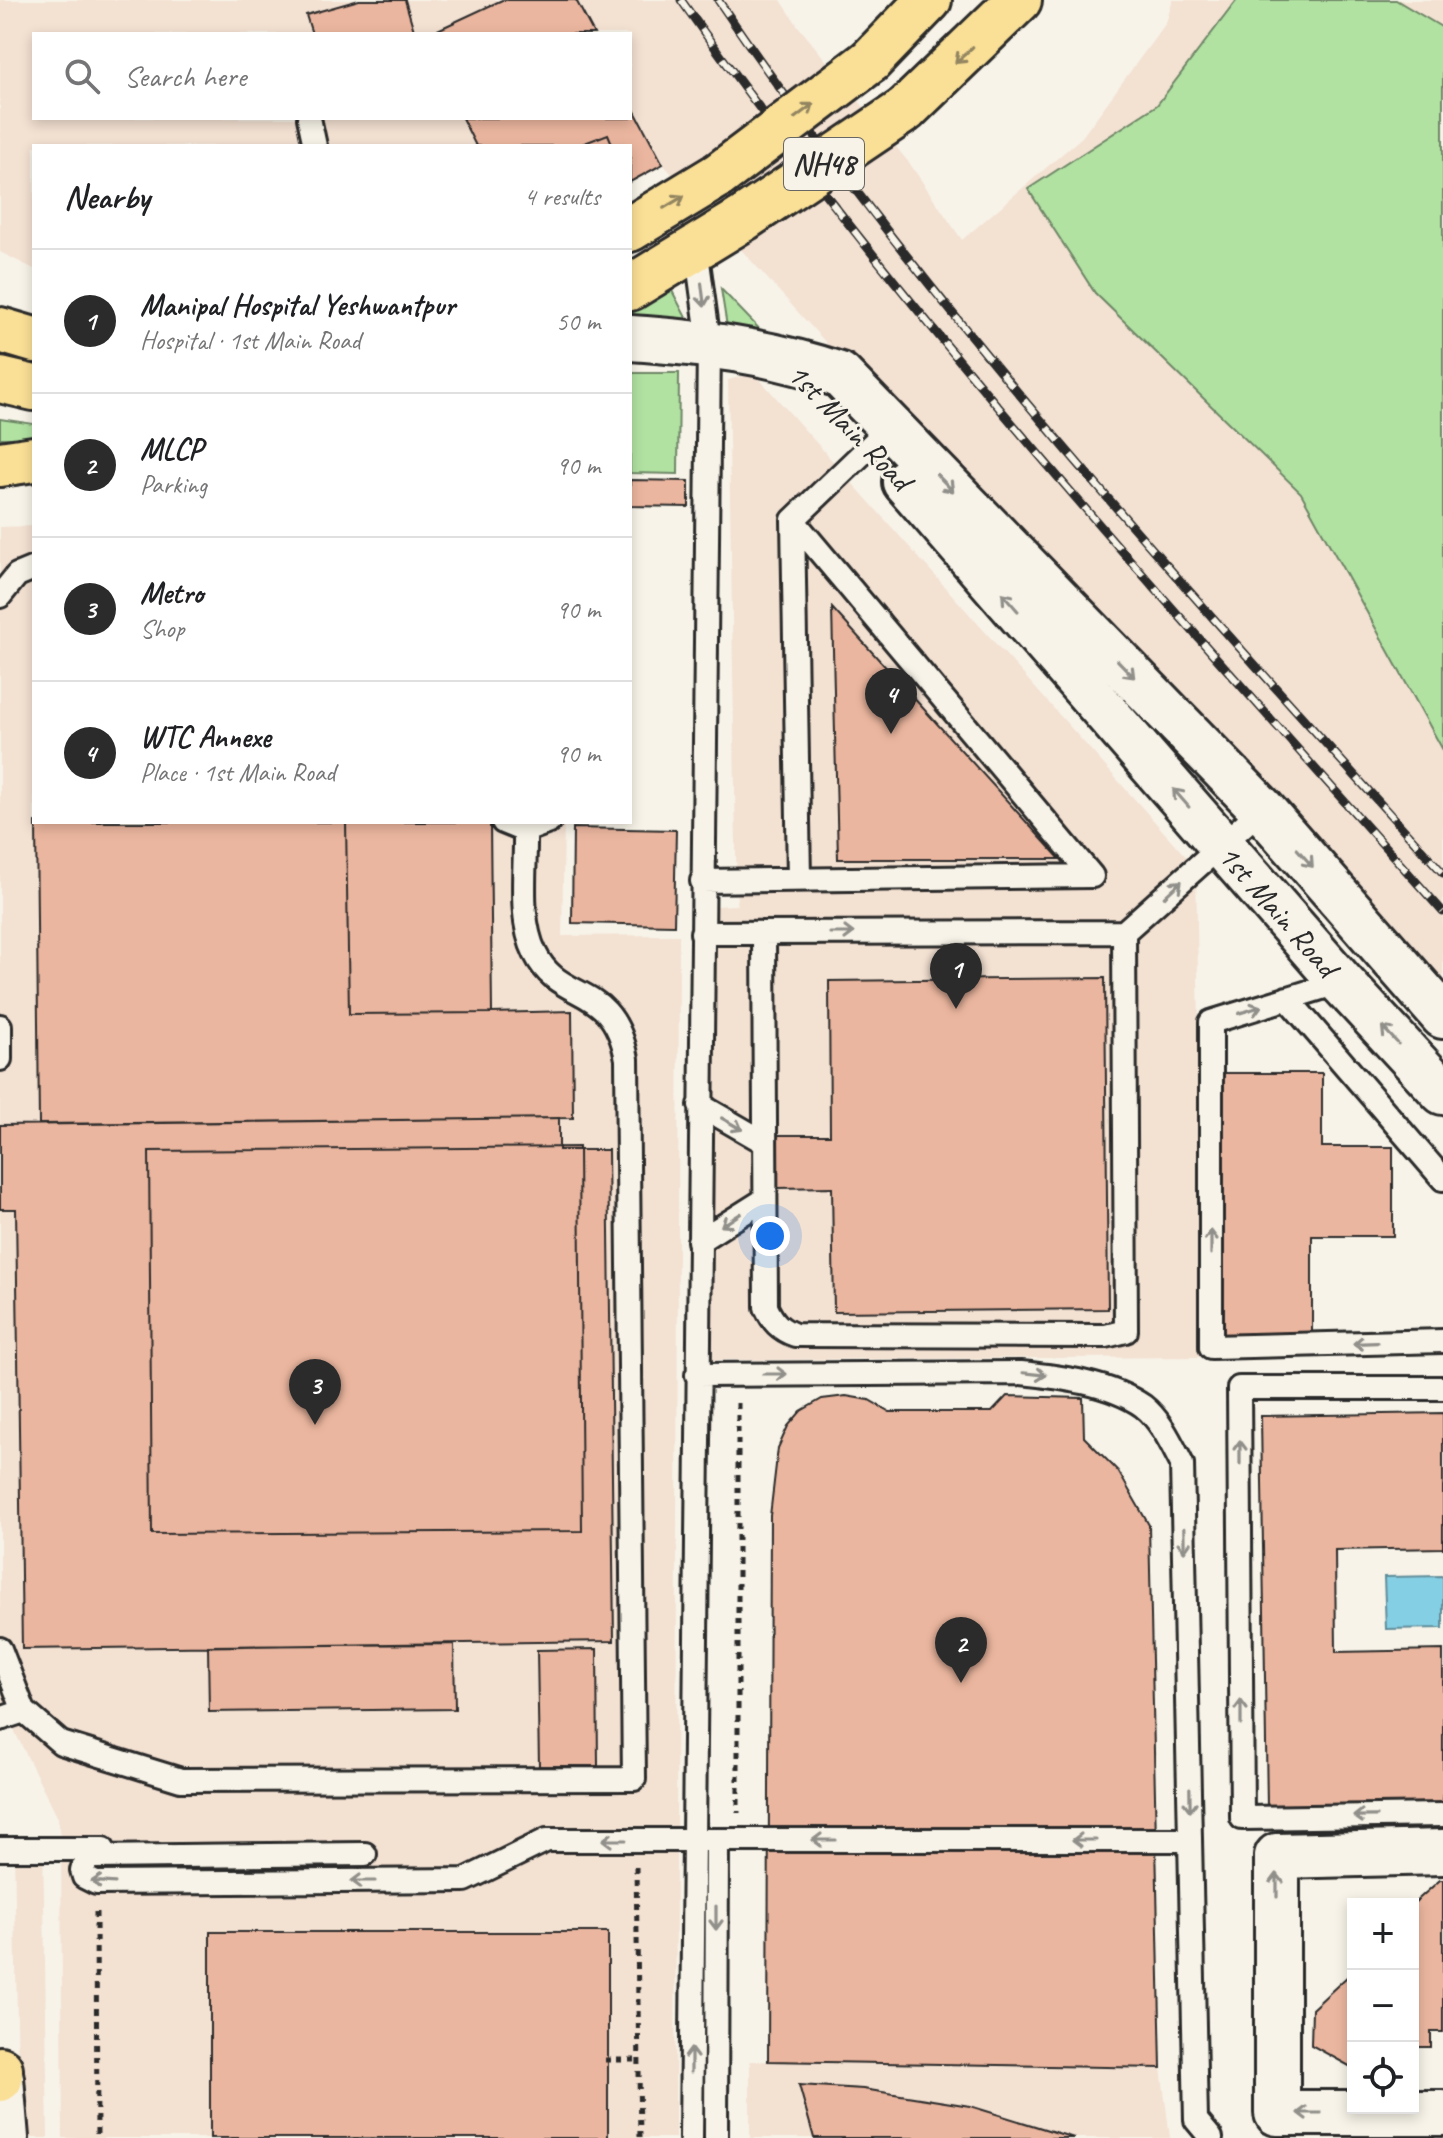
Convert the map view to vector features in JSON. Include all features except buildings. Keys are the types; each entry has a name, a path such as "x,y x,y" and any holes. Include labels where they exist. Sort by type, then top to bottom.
{"main road":[{"name":"NH48","path":"632,228 719,175 870,61 929,0"},
{"name":"NH48","path":"632,287 743,219 905,110 1019,0"},
{"path":"0,308 32,332"},
{"path":"0,330 32,339"},
{"path":"632,338 709,343"},
{"name":"1st Main Road","path":"709,343 783,356 881,435 1262,809 1443,1016"},
{"path":"0,380 32,388"},
{"name":"1st Main Road","path":"881,435 1221,844 1341,982 1443,1092"},
{"path":"0,464 32,459"},
{"path":"1443,1852 1277,1856 1277,2113 1443,2113"},
{"path":"0,2069 6,2138"}],"lane":[{"path":"309,120 315,144"},
{"path":"691,2138 709,343 696,247"},
{"path":"799,879 793,520 881,435"},
{"path":"702,881 1092,876 793,520"},
{"path":"0,596 17,575 32,569"},
{"path":"702,933 1124,932 1262,809"},
{"path":"508,824 525,831 544,824"},
{"path":"0,1649 24,1711 61,1743 181,1780 634,1779 627,1059 620,1032 607,1010 553,976 536,954 527,928 525,831"},
{"path":"764,933 766,1307 780,1329 795,1335 1123,1335 1126,1331 1124,932"},
{"path":"1341,982 1211,1022 1211,1347 1443,1341"},
{"path":"1287,998 1443,1179"},
{"path":"0,1026 0,1059"},
{"path":"700,1105 764,1142"},
{"path":"699,1241 764,1200"},
{"path":"697,1375 1021,1373 1066,1378 1143,1407 1167,1435 1182,1464 1196,2120 1211,2138"},
{"path":"1443,1388 1239,1388 1242,1818 1443,1815"},
{"path":"0,1719 24,1711"},
{"path":"0,1849 365,1850 88,1858 82,1870 84,1877 96,1883 465,1880 547,1840 1190,1840"},
{"path":"716,2138 728,1840"}],"path":[{"path":"728,1840 738,1375"},
{"path":"636,1840 640,2138"},
{"path":"96,1883 97,2138"},
{"path":"605,2060 639,2060"}],"shaded area":[{"path":"0,0 502,0 433,32 32,32 32,120 463,120 475,144 32,144 32,268 0,252"},
{"path":"576,0 781,0 798,26 910,164 962,240 1082,137 1166,23 1173,0 1443,0 1443,1030 944,472 663,164 632,106 632,32 593,32"},
{"path":"754,373 1196,868 1205,1357 711,1360 714,906 737,905 728,380"},
{"path":"32,526 32,824 564,824 562,936 679,935 675,2138 63,2138 61,1849 58,1818 0,1702 0,527"},
{"path":"43,1844 48,2138 19,2138 14,1845"},
{"path":"750,2061 1161,2068 1170,2138 750,2138"}],"green space":[{"path":"1237,0 1396,0 1443,28 1443,750 1301,493 1095,293 1028,189 1157,105"},
{"path":"669,285 693,331 632,326 632,309"},
{"path":"721,289 771,341 728,333"},
{"path":"632,373 679,373 678,474 632,473"},
{"path":"0,419 32,424 32,438 0,438"}],"water":[{"path":"1443,1576 1443,1628 1386,1629 1384,1577"}],"railway":[{"path":"681,0 769,120 953,353 1147,579 1443,912"},
{"path":"718,0 800,116 974,340 1159,556 1443,873"}],"place":[{"name":"WTC Annexe","path":"891,734"},
{"name":"Manipal Hospital Yeshwantpur","path":"956,1009"},
{"name":"Metro","path":"315,1425"},
{"name":"MLCP","path":"961,1683"}]}
